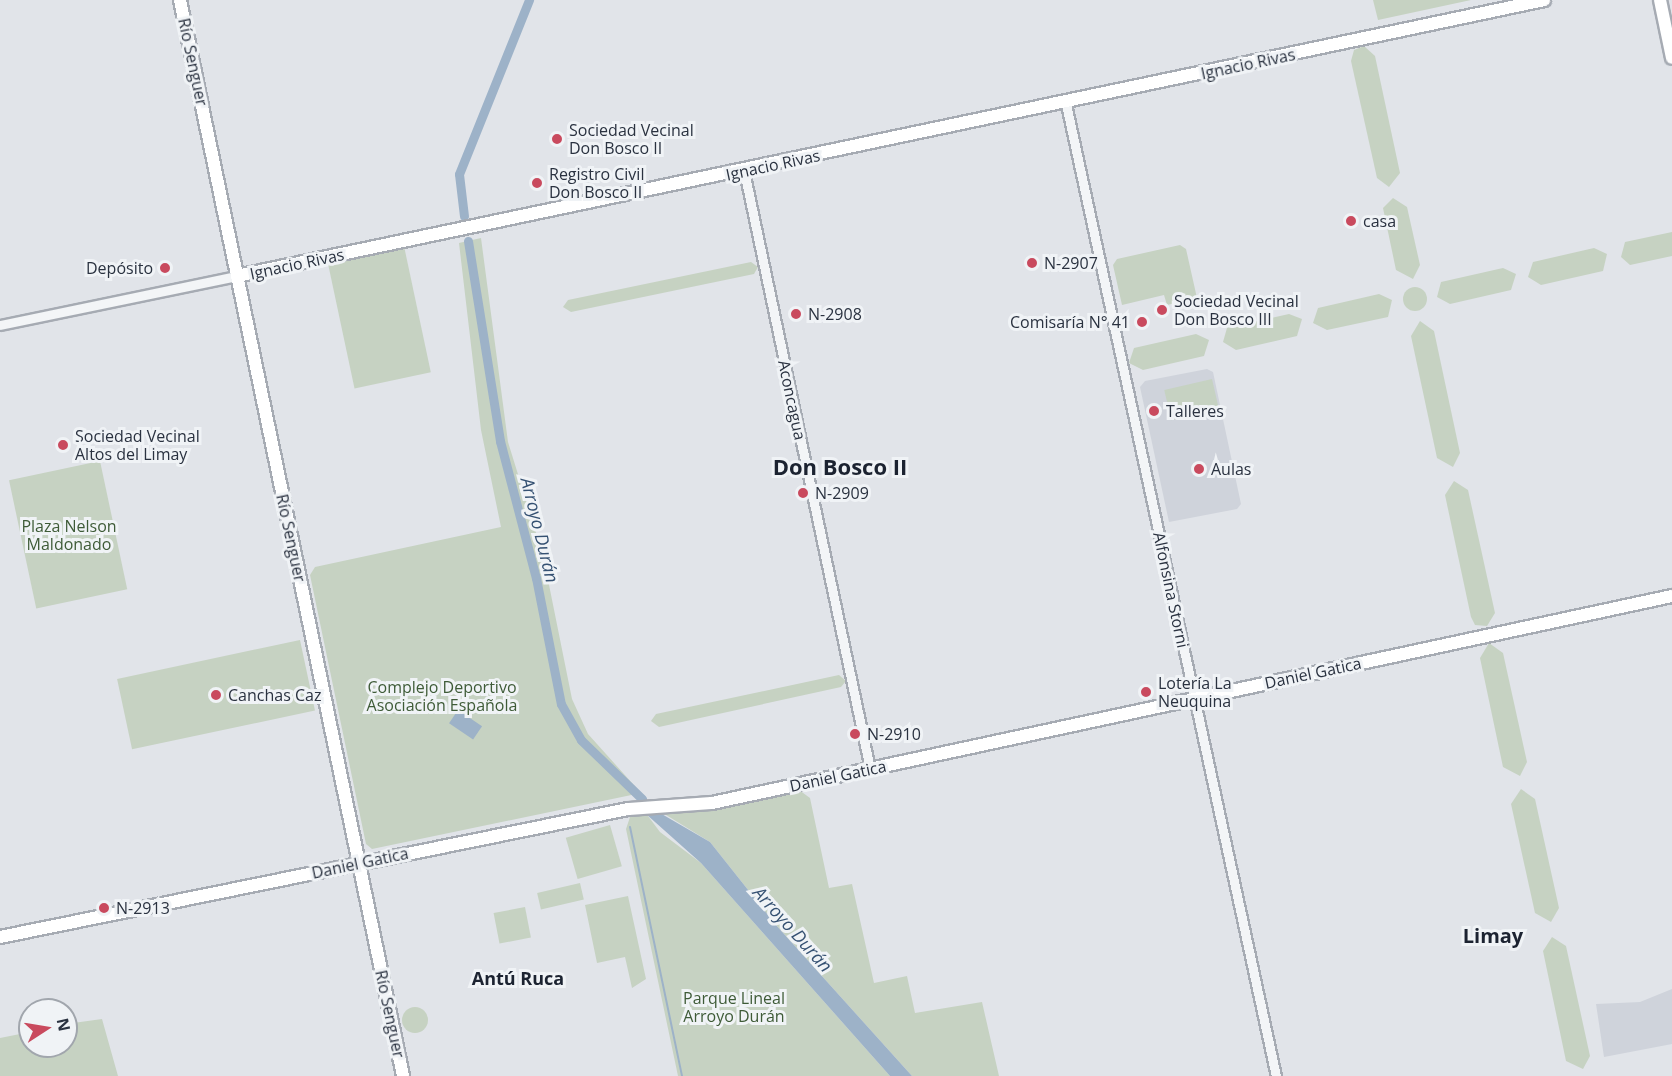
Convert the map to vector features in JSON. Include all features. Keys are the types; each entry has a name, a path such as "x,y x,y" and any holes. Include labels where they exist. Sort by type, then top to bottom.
{"main road":[{"name":"Río Senguer","path":"180,0 403,1076"},
{"name":"Ignacio Rivas","path":"237,276 1066,104 1544,0"},
{"path":"1660,0 1672,58"},
{"name":"Daniel Gatica","path":"0,937 628,809 705,804 1672,596"}],"street":[{"name":"Alfonsina Storni","path":"1066,104 1276,1076"},
{"name":"Aconcagua","path":"744,171 870,769"},
{"name":"Ignacio Rivas","path":"0,325 237,276"}],"shaded area":[{"path":"1207,369 1213,372 1241,504 1237,509 1169,522 1140,387 1145,381"},
{"path":"1672,989 1672,1044 1604,1057 1596,1004 1640,1002"}],"green space":[{"path":"1373,0 1471,0 1378,20"},
{"path":"1364,46 1375,56 1400,173 1389,187 1377,178 1351,61 1354,50"},
{"path":"1393,198 1407,207 1420,265 1413,279 1396,270 1383,208"},
{"path":"1672,232 1672,256 1630,265 1621,257 1625,242"},
{"name":"Complejo Deportivo Asociación Española","path":"481,238 508,442 543,555 572,699 588,734 641,793 372,849 366,844 310,575 315,567 501,527 481,430 459,243"},
{"path":"1180,245 1186,249 1197,298 1167,305 1164,295 1122,305 1113,265 1117,259"},
{"path":"404,246 431,372 355,388 328,262"},
{"path":"1594,248 1607,254 1603,271 1541,285 1528,277 1533,262"},
{"path":"751,262 758,267 754,274 571,312 563,307 568,300"},
{"path":"1503,268 1516,274 1511,290 1450,304 1437,297 1441,282"},
{"path":"1415,287 1420,288 1426,294 1426,304 1420,310 1415,311 1410,310 1404,304 1403,299 1404,294 1410,288"},
{"path":"1379,294 1392,300 1388,317 1327,330 1313,323 1318,308"},
{"path":"1289,314 1302,319 1297,336 1236,350 1223,342 1227,328"},
{"path":"1420,321 1434,331 1460,453 1453,467 1437,458 1411,336"},
{"path":"1196,334 1209,340 1204,356 1143,370 1129,363 1134,348"},
{"path":"1212,379 1219,409 1171,420 1164,390"},
{"name":"Plaza Nelson Maldonado","path":"100,461 127,589 36,608 9,480"},
{"path":"1454,481 1468,490 1495,613 1487,626 1475,625 1471,617 1445,495"},
{"name":"Canchas Caz","path":"300,640 315,710 132,749 117,679"},
{"path":"1489,643 1503,653 1527,762 1520,776 1503,767 1480,658"},
{"path":"839,675 846,681 841,687 659,727 651,721 656,714"},
{"path":"1521,789 1535,799 1559,908 1551,922 1535,913 1511,804"},
{"name":"Parque Lineal Arroyo Durán","path":"799,790 810,798 829,888 852,884 874,983 907,976 915,1013 982,1002 999,1076 912,1076 775,924 710,842 658,810 706,810"},
{"name":"Parque Lineal Arroyo Durán","path":"645,812 660,832 701,863 890,1076 678,1076 626,829 630,817"},
{"path":"610,825 622,866 578,879 566,838"},
{"path":"580,883 584,900 541,909 537,893"},
{"path":"628,896 646,979 632,988 625,957 597,963 585,905"},
{"path":"525,907 531,937 500,944 494,913"},
{"path":"1552,937 1566,946 1590,1056 1583,1069 1566,1061 1543,951"},
{"path":"415,1007 424,1011 428,1020 424,1029 415,1033 406,1029 402,1020 406,1011"},
{"path":"102,1019 118,1076 0,1076 0,1038 18,1034 18,1058 78,1058 78,1022"}],"water":[{"path":"458,710 482,726 473,739 449,723"},
{"path":"660,813 710,842 775,924 912,1076 890,1076 701,863 646,814"}],"waterway":[{"name":"Arroyo Durán","path":"464,216 459,174 529,0"},
{"name":"Arroyo Durán","path":"468,241 500,441 536,578 561,704 581,740 642,799"},
{"path":"630,827 682,1076"}],"place":[{"name":"Sociedad Vecinal Don Bosco II","path":"557,139"},
{"name":"Registro Civil Don Bosco II","path":"537,183"},
{"name":"casa","path":"1351,221"},
{"name":"N-2907","path":"1032,263"},
{"name":"Depósito","path":"165,268"},
{"name":"Sociedad Vecinal Don Bosco III","path":"1162,310"},
{"name":"N-2908","path":"796,314"},
{"name":"Comisaría N° 41","path":"1142,322"},
{"name":"Talleres","path":"1154,411"},
{"name":"Sociedad Vecinal Altos del Limay","path":"63,445"},
{"name":"Aulas","path":"1199,469"},
{"name":"N-2909","path":"803,493"},
{"name":"Lotería La Neuquina","path":"1146,692"},
{"name":"Canchas Caz","path":"216,695"},
{"name":"N-2910","path":"855,734"},
{"name":"N-2913","path":"104,908"}],"district":[{"name":"Don Bosco II","path":"840,467"},
{"name":"Limay","path":"1493,935"},
{"name":"Antú Ruca","path":"518,978"}]}
